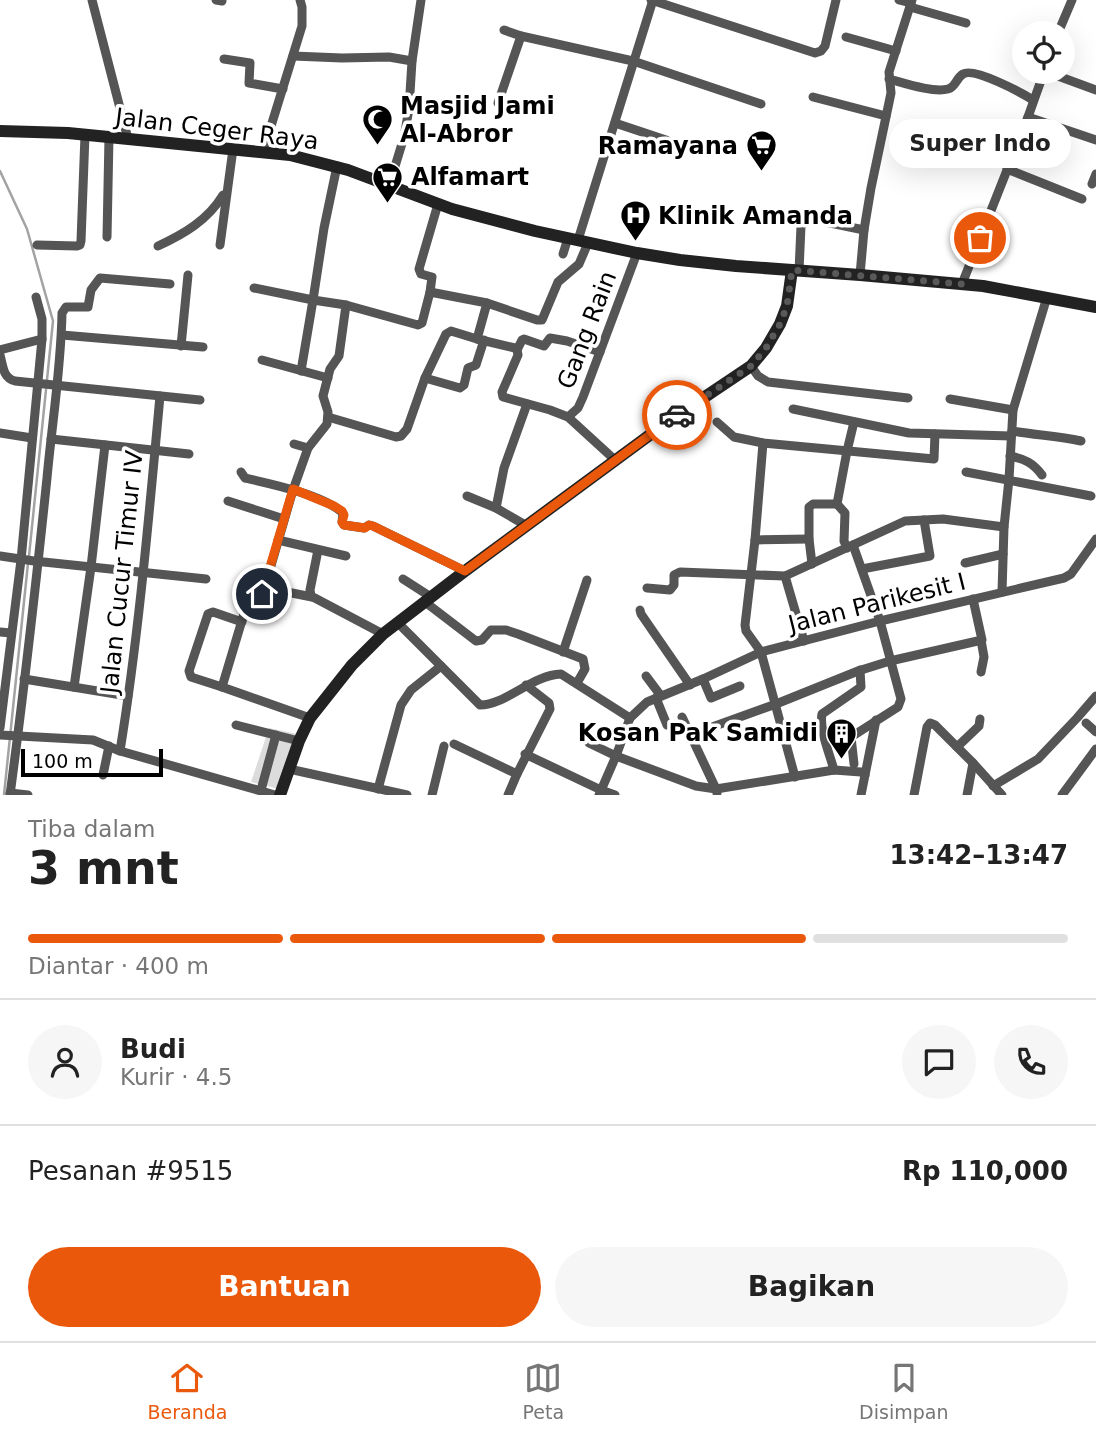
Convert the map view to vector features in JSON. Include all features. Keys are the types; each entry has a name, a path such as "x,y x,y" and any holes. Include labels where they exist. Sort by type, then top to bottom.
{"main road":[{"name":"Jalan Ceger Raya","path":"0,131 68,133 307,158 337,166 438,204 500,222 637,253 736,266 962,284 1096,307"},
{"path":"278,795 310,718 342,675 383,634 465,571 693,404 751,366 766,348 780,324 796,271"}],"street":[{"path":"92,0 128,139"},
{"path":"216,0 222,1"},
{"path":"263,152 302,26 300,0"},
{"path":"389,186 404,137 409,109 412,61 421,0"},
{"path":"430,292 487,303 542,320 558,282 579,264 578,240 652,0 815,53 825,46 836,0"},
{"path":"899,0 966,23"},
{"path":"1063,21 1072,0"},
{"path":"860,275 864,230 891,93 889,72 911,3"},
{"path":"504,30 633,61 761,104"},
{"path":"498,103 521,36"},
{"path":"846,37 896,51"},
{"path":"293,56 389,57 412,61"},
{"path":"224,59 250,63 248,83 283,89"},
{"path":"889,79 932,89 949,89 960,76 968,73 1018,90 1033,100"},
{"path":"1075,83 1096,90"},
{"path":"962,284 1040,84"},
{"path":"813,97 886,116"},
{"path":"1028,117 1096,140"},
{"path":"615,123 666,140 680,150"},
{"path":"37,246 77,246 81,241 85,135"},
{"path":"107,237 109,137"},
{"path":"220,245 233,149"},
{"path":"301,371 337,166"},
{"path":"1007,169 1082,199"},
{"path":"1092,184 1096,174"},
{"path":"158,246 179,236 209,215 226,190"},
{"path":"254,288 346,305 418,325 423,320 432,277 421,274 419,269 438,204"},
{"path":"796,271 804,223 816,220 864,230"},
{"path":"563,254 578,240"},
{"name":"Gang Rain","path":"568,417 580,404 637,253"},
{"path":"181,346 188,275"},
{"path":"170,284 100,278 91,290 88,307 66,307 63,310 51,439 29,561 11,634 1,733 93,740 120,751 278,795"},
{"path":"28,795 10,794 24,678 32,438 42,339 43,319 36,297"},
{"path":"1002,592 1013,410 1048,297"},
{"path":"425,378 460,388 464,385 468,368 476,365 487,303"},
{"path":"222,687 248,604 263,593 293,489 308,448 325,428 328,418 323,398 331,367 339,356 346,305"},
{"path":"328,418 396,437 401,436 407,429 425,378 448,331 517,350"},
{"path":"62,335 203,348"},
{"path":"600,352 550,338 544,346 522,340 502,394 503,398 568,417 615,460"},
{"path":"0,350 42,339"},
{"path":"0,355 4,372 9,379 200,400"},
{"path":"262,360 328,378"},
{"path":"751,366 766,381 908,398"},
{"name":"Jalan Cucur Timur IV","path":"120,751 144,572 160,396"},
{"path":"950,399 1013,410"},
{"path":"496,508 504,468 527,404"},
{"path":"793,409 909,433 1012,433 1052,435 1081,441"},
{"path":"717,422 734,437 763,443 934,459 935,434"},
{"path":"837,505 854,422"},
{"path":"0,433 32,438"},
{"path":"51,439 189,454"},
{"path":"763,443 745,625 746,631 761,652 795,777"},
{"path":"294,444 308,448"},
{"path":"75,687 105,445"},
{"path":"1010,456 1026,460 1037,467 1042,475"},
{"path":"241,472 245,478 293,489 334,506 343,513 344,525 365,528 373,526 465,571"},
{"path":"966,472 1091,496"},
{"path":"467,495 527,526"},
{"path":"228,500 284,519"},
{"path":"812,564 808,539 808,508 813,504 837,505 845,513 844,541 850,546 862,569 880,621 901,699 898,707 850,738 854,764"},
{"path":"647,588 670,590 674,585 674,575 680,572 785,576 905,521 943,519 1004,527"},
{"path":"862,569 930,556 924,520"},
{"path":"755,540 808,539"},
{"path":"278,540 346,556"},
{"name":"Jalan Parikesit I","path":"630,718 647,702 761,652 1068,577 1096,540"},
{"path":"312,597 310,590 318,550"},
{"path":"965,563 1003,554"},
{"path":"0,556 206,579"},
{"path":"785,576 804,641"},
{"path":"403,579 477,641 482,640 493,629 506,630 583,659 585,668 577,683"},
{"path":"563,652 587,580"},
{"path":"286,592 312,597 383,634"},
{"path":"973,599 984,657 981,672"},
{"path":"640,610 690,685"},
{"path":"242,622 213,612 208,614 189,671 191,677 310,718"},
{"path":"398,623 480,705 491,704 526,685 561,674 630,718 600,793"},
{"path":"0,632 11,634"},
{"path":"690,735 860,670 982,640"},
{"path":"378,789 401,705 411,690 441,666"},
{"path":"834,770 821,717 861,687 860,670"},
{"path":"646,676 659,697 667,725"},
{"path":"24,678 128,696"},
{"path":"704,679 711,698 740,686"},
{"path":"508,795 550,709 549,703 526,685"},
{"path":"993,786 1038,759 1096,696"},
{"path":"682,717 717,792"},
{"path":"957,747 979,726 980,719"},
{"path":"860,795 876,720"},
{"path":"1086,723 1096,732"},
{"path":"914,795 929,724 935,725 1002,795"},
{"path":"236,725 299,741"},
{"path":"261,790 276,735"},
{"path":"589,743 616,756 717,792 834,770 861,772 865,775"},
{"path":"432,795 449,745 517,774"},
{"path":"103,775 109,746"},
{"path":"1062,795 1096,749"},
{"path":"526,754 600,793 615,795"},
{"path":"967,795 974,763"},
{"path":"289,769 407,795"}],"shaded area":[{"path":"269,728 297,734 279,789 251,782"}],"waterway":[{"path":"0,171 27,229 53,321 29,556"},
{"path":"4,795 28,563"}],"way so far":[{"path":"677,415 751,366 766,348 787,306 792,270 962,284 980,238"}],"place":[{"name":"Masjid Jami Al-Abror","path":"377,147"},
{"name":"Ramayana","path":"761,173"},
{"name":"Alfamart","path":"388,204"},
{"name":"Super Indo","path":"980,238"},
{"name":"Klinik Amanda","path":"635,243"},
{"name":"Kosan Pak Samidi","path":"841,760"}],"route":[{"path":"262,594 293,489 342,511 344,525 365,528 373,526 465,571 677,415"}]}
